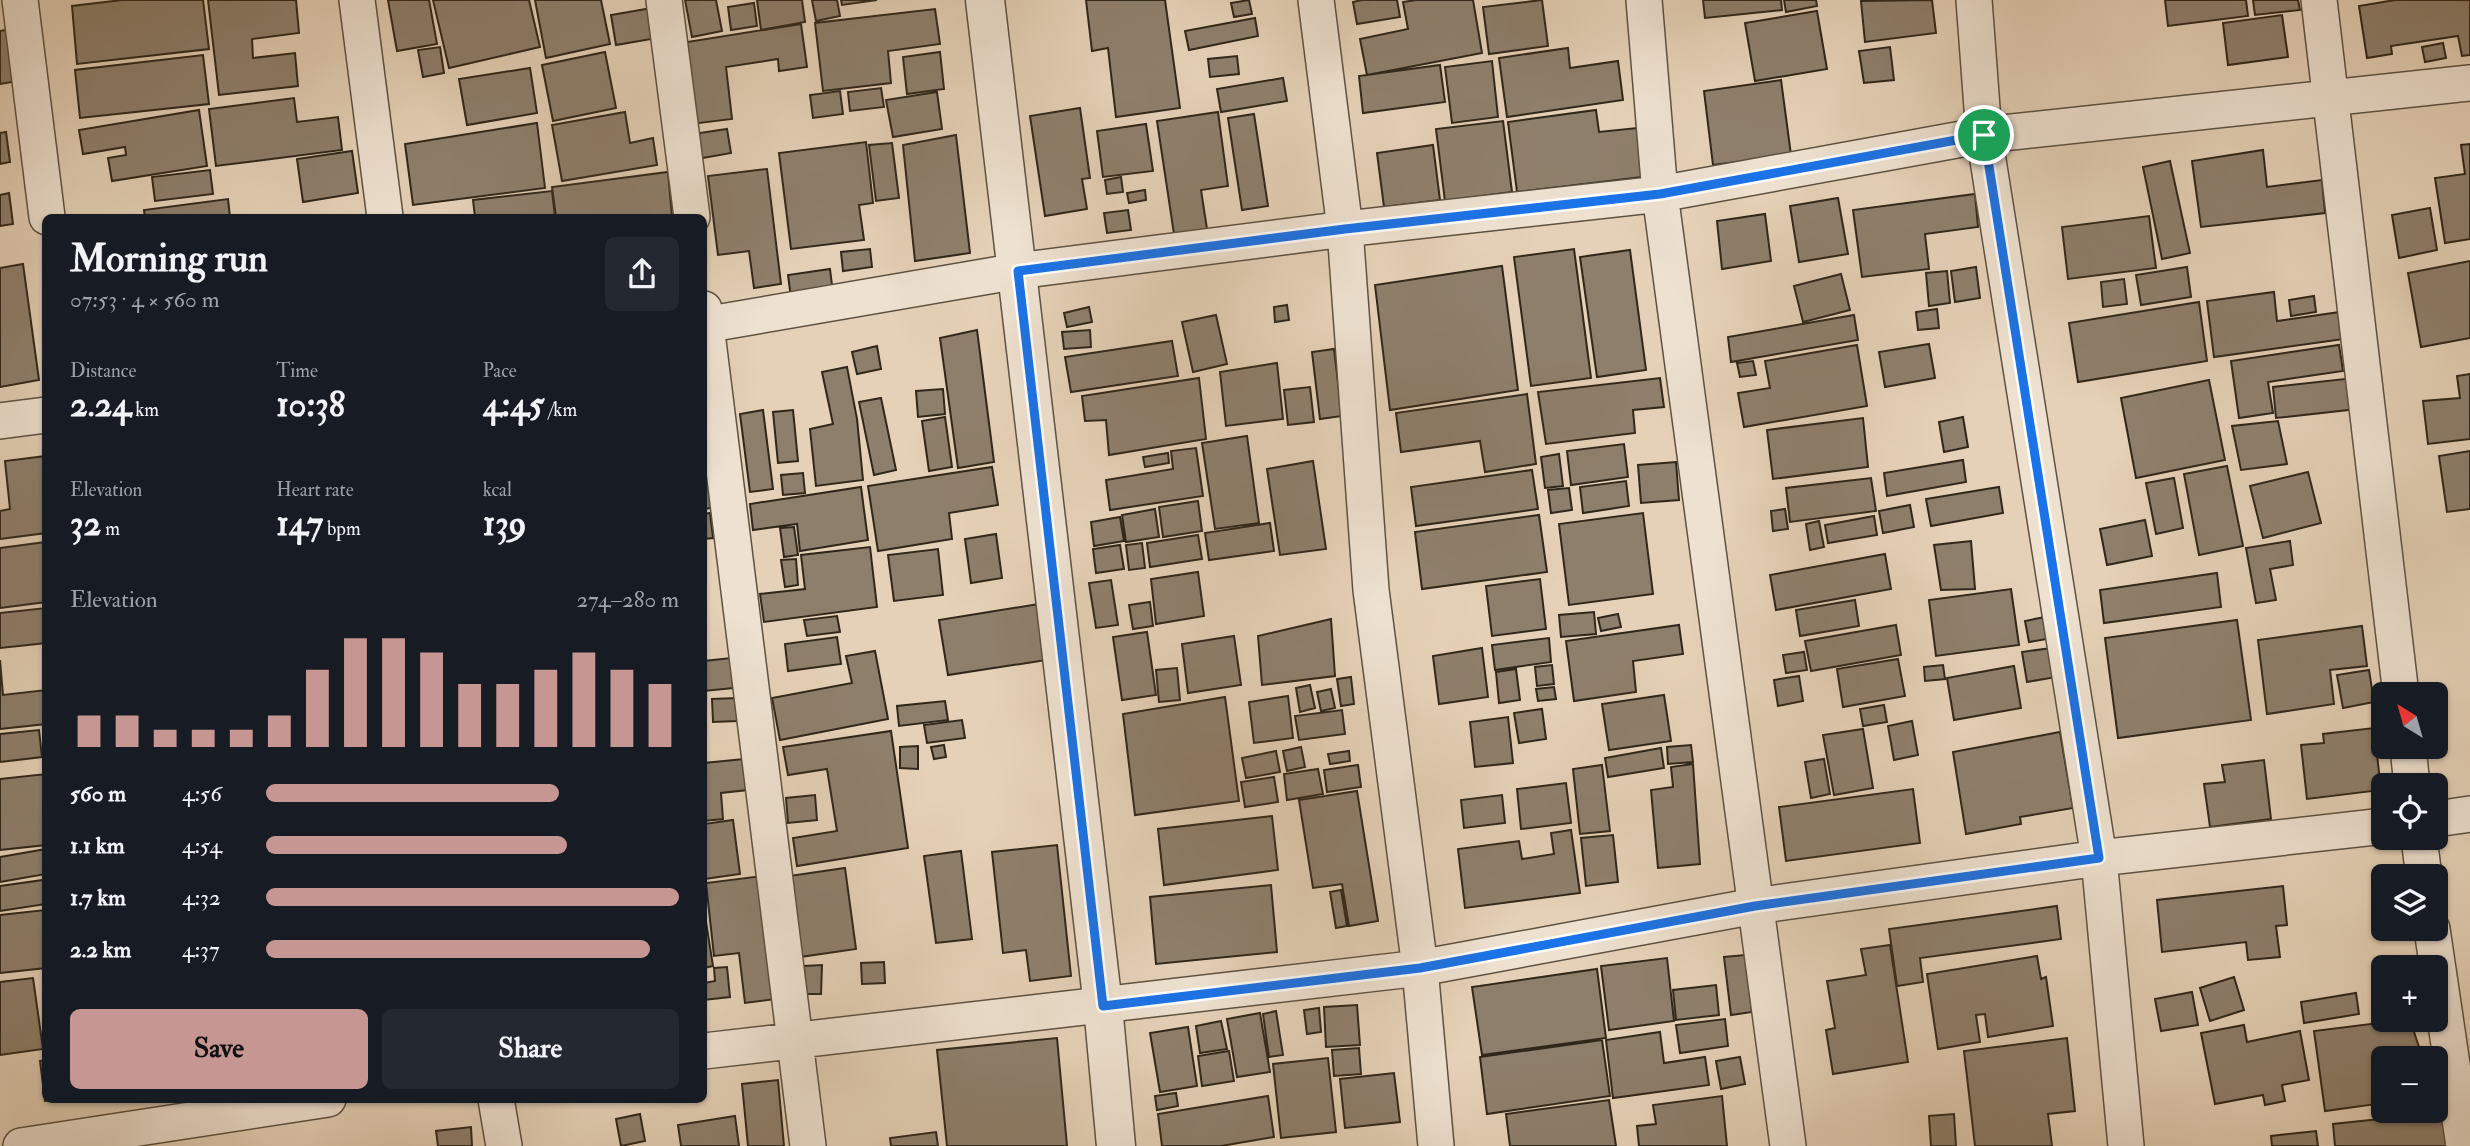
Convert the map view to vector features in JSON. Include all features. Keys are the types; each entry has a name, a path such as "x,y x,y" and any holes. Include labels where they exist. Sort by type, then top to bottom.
{"street":[{"path":"20,0 47,214"},
{"path":"357,0 385,214"},
{"path":"664,0 692,214"},
{"path":"985,0 1103,1006 1116,1146"},
{"path":"1316,0 1345,229 1371,590 1420,968 1436,1146"},
{"path":"1644,0 1660,194 1788,1146"},
{"path":"1974,0 1984,135 2099,858 2126,1146"},
{"path":"2319,0 2399,682"},
{"path":"707,320 1018,271 1345,229 1660,194 1984,135 2470,83"},
{"path":"707,344 808,1146"},
{"path":"0,421 42,416"},
{"path":"2448,817 2470,814"},
{"path":"707,1051 1420,968 1755,906 2099,858 2371,827"},
{"path":"2434,941 2464,1146"},
{"path":"21,1146 301,1103"},
{"path":"497,1103 504,1146"}],"building":[{"path":"122,0 203,0 209,49 77,64 72,6"},
{"path":"208,0 296,0 299,33 252,39 253,58 295,53 298,86 219,95"},
{"path":"388,0 429,0 437,44 397,51"},
{"path":"433,0 529,0 540,47 449,68"},
{"path":"535,0 601,0 610,44 546,58"},
{"path":"685,0 716,0 722,31 692,37"},
{"path":"757,0 802,0 805,22 761,30"},
{"path":"812,0 837,0 840,16 816,21"},
{"path":"841,0 877,0 842,5"},
{"path":"1086,0 1165,0 1180,108 1116,117 1108,48 1092,51"},
{"path":"1249,0 1252,14 1234,17 1231,3"},
{"path":"1397,0 1400,17 1357,24 1353,2"},
{"path":"1473,0 1482,53 1367,75 1360,39 1408,29 1403,2"},
{"path":"1542,0 1548,46 1489,54 1483,7"},
{"path":"1703,0 1781,0 1782,10 1705,18"},
{"path":"1784,0 1816,0 1817,6 1786,12"},
{"path":"1932,0 1936,33 1865,42 1861,1"},
{"path":"2165,0 2246,0 2248,16 2168,26"},
{"path":"2253,0 2298,0 2300,10 2255,15"},
{"path":"2395,0 2470,0 2470,55 2462,56 2458,36 2391,46 2392,54 2367,58 2359,6"},
{"path":"754,3 757,26 731,30 728,7"},
{"path":"652,8 657,38 616,45 611,15"},
{"path":"935,9 940,44 888,51 891,83 823,91 815,23"},
{"path":"1817,11 1827,69 1755,81 1745,23"},
{"path":"2282,15 2288,57 2228,65 2223,23"},
{"path":"1255,18 1258,36 1189,50 1185,31"},
{"path":"801,24 807,67 779,71 778,59 726,67 732,119 691,124 681,43"},
{"path":"16,28 24,80 0,84 0,31"},
{"path":"2443,43 2446,58 2425,62 2422,47"},
{"path":"440,47 444,73 423,77 418,50"},
{"path":"1890,47 1894,80 1864,83 1859,51"},
{"path":"1568,48 1570,68 1618,61 1623,100 1507,117 1499,58"},
{"path":"605,52 616,108 553,121 542,65"},
{"path":"940,52 944,89 907,94 903,57"},
{"path":"203,55 209,104 80,118 75,70"},
{"path":"1237,56 1239,74 1210,77 1208,59"},
{"path":"1492,61 1498,117 1452,123 1445,67"},
{"path":"1440,65 1445,102 1363,113 1359,76"},
{"path":"530,68 537,113 467,125 459,79"},
{"path":"1283,78 1287,101 1221,112 1217,89"},
{"path":"1781,80 1791,155 1713,165 1704,91"},
{"path":"881,88 884,107 850,111 848,92"},
{"path":"840,91 843,114 813,118 810,95"},
{"path":"937,92 942,129 893,137 886,100"},
{"path":"294,98 297,122 338,117 342,150 216,166 209,109"},
{"path":"1080,108 1090,178 1082,179 1087,209 1045,216 1030,116"},
{"path":"199,110 207,166 112,181 108,158 126,155 125,147 83,154 79,130"},
{"path":"1596,110 1599,132 1637,128 1642,177 1517,192 1508,122"},
{"path":"625,112 630,143 653,138 657,165 562,181 552,125"},
{"path":"1218,112 1228,186 1201,190 1207,229 1174,234 1157,121"},
{"path":"1254,114 1268,206 1242,210 1228,118"},
{"path":"1503,121 1512,192 1445,201 1436,129"},
{"path":"537,123 545,188 413,205 405,144"},
{"path":"1146,124 1153,171 1103,177 1097,131"},
{"path":"727,129 731,153 697,159 693,134"},
{"path":"6,132 10,162 0,164 0,133"},
{"path":"956,135 970,253 915,261 903,145"},
{"path":"866,142 873,203 859,205 864,240 791,249 779,153"},
{"path":"892,143 899,198 876,201 869,145"},
{"path":"2470,144 2470,239 2445,243 2435,178 2465,174 2461,145"},
{"path":"1433,145 1440,200 1384,207 1377,153"},
{"path":"2263,150 2267,187 2322,180 2325,213 2201,227 2192,161"},
{"path":"352,151 358,193 303,202 297,159"},
{"path":"2170,161 2190,253 2162,259 2143,167"},
{"path":"767,169 781,284 754,288 749,251 718,255 708,176"},
{"path":"210,170 213,194 155,201 152,177"},
{"path":"668,172 672,214 556,214 552,187"},
{"path":"1121,177 1123,192 1107,194 1105,180"},
{"path":"1145,190 1146,200 1129,203 1127,193"},
{"path":"552,191 555,214 475,214 473,200"},
{"path":"9,193 13,224 0,226 0,195"},
{"path":"1975,194 1978,227 1925,234 1929,269 1862,277 1853,210"},
{"path":"1838,198 1848,254 1799,262 1790,206"},
{"path":"228,199 230,214 145,214 144,210"},
{"path":"2430,208 2437,250 2399,258 2392,215"},
{"path":"1128,210 1131,230 1107,233 1104,213"},
{"path":"1765,214 1771,261 1722,269 1717,221"},
{"path":"2149,216 2156,268 2068,279 2062,227"},
{"path":"870,249 872,267 843,271 841,252"},
{"path":"1574,249 1591,378 1531,386 1514,257"},
{"path":"1630,250 1646,370 1597,377 1580,257"},
{"path":"2470,261 2470,338 2421,347 2408,273"},
{"path":"23,264 39,380 0,387 0,268"},
{"path":"1502,266 1518,390 1390,410 1375,285"},
{"path":"1976,267 1980,298 1955,302 1951,271"},
{"path":"2187,267 2191,297 2141,305 2136,275"},
{"path":"830,269 833,293 791,298 788,275"},
{"path":"1947,271 1950,303 1929,306 1926,273"},
{"path":"1841,274 1850,310 1803,322 1794,286"},
{"path":"2124,279 2127,304 2103,307 2101,282"},
{"path":"2274,292 2277,321 2340,312 2344,339 2214,357 2207,301"},
{"path":"2314,296 2316,312 2291,316 2289,300"},
{"path":"2199,302 2207,361 2078,382 2069,323"},
{"path":"1287,305 1289,320 1275,322 1274,307"},
{"path":"1089,307 1092,322 1067,327 1064,313"},
{"path":"1937,309 1939,328 1918,330 1916,312"},
{"path":"1216,315 1227,364 1193,372 1182,322"},
{"path":"1854,315 1858,340 1731,362 1728,337"},
{"path":"977,330 994,462 958,468 940,338"},
{"path":"1090,330 1091,347 1064,349 1062,332"},
{"path":"1172,341 1178,376 1071,392 1065,357"},
{"path":"1929,344 1935,378 1885,387 1879,352"},
{"path":"1857,345 1867,406 1744,427 1738,393 1770,388 1765,361"},
{"path":"2339,345 2343,371 2268,382 2273,413 2239,418 2231,361"},
{"path":"877,346 881,369 857,374 852,352"},
{"path":"1334,349 1342,416 1320,419 1312,352"},
{"path":"1753,361 1756,375 1740,377 1737,363"},
{"path":"1277,363 1283,419 1226,426 1220,372"},
{"path":"847,367 857,419 863,480 816,486 810,429 833,424 822,372"},
{"path":"2470,374 2470,439 2428,444 2423,401 2460,398 2457,376"},
{"path":"1199,378 1206,439 1109,455 1106,420 1085,421 1082,396"},
{"path":"1660,378 1664,407 1633,410 1635,433 1546,444 1538,392"},
{"path":"2354,378 2357,409 2276,418 2273,387"},
{"path":"2209,380 2225,460 2136,478 2121,398"},
{"path":"1310,387 1314,422 1288,425 1284,390"},
{"path":"943,389 945,414 918,417 916,391"},
{"path":"1527,394 1536,464 1485,472 1480,441 1401,452 1396,413"},
{"path":"881,398 896,470 874,475 859,402"},
{"path":"763,410 773,489 750,492 740,414"},
{"path":"793,410 798,461 778,463 773,412"},
{"path":"945,417 952,467 929,471 922,421"},
{"path":"1963,417 1968,447 1944,452 1939,422"},
{"path":"1863,418 1868,467 1773,479 1767,430"},
{"path":"2278,421 2287,464 2241,470 2232,426"},
{"path":"1247,436 1259,523 1215,529 1202,443"},
{"path":"1624,444 1628,477 1571,485 1567,451"},
{"path":"1196,448 1203,496 1110,510 1106,480 1173,469 1171,451"},
{"path":"716,450 723,506 707,509 707,452"},
{"path":"2470,451 2470,509 2447,512 2439,456"},
{"path":"1168,453 1169,463 1145,467 1143,457"},
{"path":"1559,454 1563,486 1545,488 1541,457"},
{"path":"42,456 42,534 0,539 0,511 10,509 5,461"},
{"path":"1963,460 1966,482 1887,496 1884,473"},
{"path":"1313,461 1326,549 1280,555 1267,469"},
{"path":"1676,462 1679,500 1641,503 1638,465"},
{"path":"2227,466 2243,546 2199,555 2184,474"},
{"path":"992,467 998,505 949,513 952,539 878,551 868,486"},
{"path":"1532,470 1538,509 1416,526 1411,487"},
{"path":"2308,472 2321,523 2263,538 2250,486"},
{"path":"803,473 805,493 783,495 781,475"},
{"path":"1871,478 1876,511 1790,522 1786,488"},
{"path":"2174,478 2183,528 2156,534 2146,483"},
{"path":"1626,481 1629,506 1583,513 1580,487"},
{"path":"861,487 868,540 800,551 797,524 753,530 750,504"},
{"path":"1999,487 2003,513 1931,526 1926,499"},
{"path":"1569,488 1572,510 1551,513 1548,490"},
{"path":"1198,501 1202,531 1163,537 1159,507"},
{"path":"1910,505 1914,527 1883,533 1879,511"},
{"path":"1155,509 1159,537 1126,542 1122,515"},
{"path":"1785,509 1788,529 1773,531 1771,511"},
{"path":"710,513 713,538 707,539 707,514"},
{"path":"1643,513 1653,594 1569,605 1559,524"},
{"path":"1539,515 1547,572 1422,589 1415,532"},
{"path":"1874,516 1877,535 1828,543 1825,525"},
{"path":"1120,517 1124,541 1094,546 1091,522"},
{"path":"2145,520 2152,556 2107,565 2100,529"},
{"path":"1819,521 1824,547 1810,550 1806,524"},
{"path":"1270,523 1274,551 1209,560 1205,533"},
{"path":"794,527 798,555 784,557 780,528"},
{"path":"996,534 1002,578 971,583 965,539"},
{"path":"1198,535 1202,559 1150,567 1147,543"},
{"path":"1971,541 1975,589 1941,590 1934,545"},
{"path":"2290,541 2293,565 2270,569 2276,600 2256,603 2246,548"},
{"path":"42,543 42,603 0,608 0,548"},
{"path":"1142,543 1145,568 1129,570 1126,545"},
{"path":"1120,545 1124,569 1096,573 1093,549"},
{"path":"870,547 877,607 764,622 760,594 805,589 801,555"},
{"path":"938,549 943,595 894,601 888,555"},
{"path":"1885,554 1891,589 1776,610 1770,575"},
{"path":"796,559 798,585 785,587 781,560"},
{"path":"1198,572 1204,616 1156,624 1151,579"},
{"path":"2217,573 2221,607 2104,623 2100,590"},
{"path":"1540,579 1546,629 1492,636 1486,586"},
{"path":"1111,580 1118,625 1096,628 1089,583"},
{"path":"2011,589 2019,645 1936,656 1929,600"},
{"path":"1855,600 1859,626 1800,636 1796,610"},
{"path":"1150,602 1153,626 1133,629 1129,605"},
{"path":"1045,603 1053,659 948,675 939,620"},
{"path":"42,608 42,643 0,648 0,613"},
{"path":"1594,612 1596,634 1561,637 1559,615"},
{"path":"1618,614 1621,627 1601,631 1598,618"},
{"path":"2055,615 2059,637 2029,642 2025,621"},
{"path":"837,616 840,632 807,636 804,620"},
{"path":"1331,619 1335,676 1262,685 1258,636"},
{"path":"2237,620 2251,720 2118,738 2105,638"},
{"path":"1679,625 1683,654 1633,661 1636,692 1574,701 1566,641"},
{"path":"1896,625 1901,655 1811,671 1805,641"},
{"path":"2362,626 2367,666 2330,670 2334,704 2267,714 2258,640"},
{"path":"1147,632 1156,695 1122,700 1113,637"},
{"path":"1234,636 1241,685 1188,693 1182,644"},
{"path":"837,637 841,664 788,671 785,644"},
{"path":"1549,638 1551,662 1495,670 1492,645"},
{"path":"1482,648 1488,697 1439,704 1433,656"},
{"path":"2051,648 2056,677 2027,682 2022,652"},
{"path":"875,651 888,719 780,740 772,698 852,683 846,656"},
{"path":"1804,652 1807,670 1786,673 1783,655"},
{"path":"731,658 733,688 707,691 707,661"},
{"path":"1898,659 1905,696 1843,707 1837,669"},
{"path":"0,660 3,695 42,690 42,724 0,729"},
{"path":"1552,665 1554,684 1537,686 1535,667"},
{"path":"1943,665 1945,679 1925,681 1924,667"},
{"path":"2014,666 2021,708 1954,720 1947,678"},
{"path":"1177,668 1180,700 1159,702 1156,670"},
{"path":"1516,669 1520,700 1499,703 1496,672"},
{"path":"2369,670 2371,703 2343,708 2337,675"},
{"path":"1799,676 1803,701 1778,706 1774,680"},
{"path":"1351,677 1354,704 1341,706 1337,679"},
{"path":"1310,685 1315,708 1300,712 1296,688"},
{"path":"1554,687 1556,699 1538,701 1536,689"},
{"path":"1331,689 1335,708 1321,711 1317,692"},
{"path":"1664,695 1671,741 1609,750 1602,704"},
{"path":"1288,696 1293,738 1254,743 1249,702"},
{"path":"1225,697 1239,801 1135,815 1123,714"},
{"path":"737,698 737,721 713,722 712,699"},
{"path":"945,701 948,720 899,726 897,706"},
{"path":"1884,705 1887,722 1863,726 1860,709"},
{"path":"1542,709 1546,739 1519,743 1514,713"},
{"path":"1342,710 1345,734 1299,740 1295,716"},
{"path":"1508,717 1513,763 1475,767 1470,722"},
{"path":"962,720 965,738 927,743 924,725"},
{"path":"1912,721 1918,755 1894,760 1888,726"},
{"path":"2371,728 2371,760 2378,760 2379,773 2371,773 2371,791 2307,799 2301,745 2324,743 2323,734"},
{"path":"1863,729 1873,788 1834,795 1823,735"},
{"path":"39,730 42,757 0,762 0,734"},
{"path":"891,731 908,848 797,866 793,838 837,831 827,769 788,775 783,747"},
{"path":"2060,732 2073,808 2020,817 2021,824 1966,834 1953,752"},
{"path":"944,745 946,757 934,759 931,747"},
{"path":"1691,745 1693,762 1668,764 1667,747"},
{"path":"918,746 918,769 900,768 900,747"},
{"path":"1301,747 1305,767 1287,771 1283,751"},
{"path":"1661,748 1664,768 1608,777 1605,758"},
{"path":"1276,751 1280,772 1246,778 1242,758"},
{"path":"1349,751 1350,761 1330,764 1328,754"},
{"path":"754,758 757,789 721,793 723,819 707,821 707,763"},
{"path":"1824,759 1830,794 1811,798 1805,762"},
{"path":"2264,760 2271,819 2210,827 2204,784 2225,782 2222,765"},
{"path":"1693,764 1700,864 1658,868 1651,790 1673,787 1671,767"},
{"path":"1358,765 1361,787 1327,792 1324,770"},
{"path":"1602,765 1610,831 1580,834 1573,769"},
{"path":"1318,769 1323,794 1287,800 1284,774"},
{"path":"42,774 42,845 0,850 0,779"},
{"path":"1274,777 1278,802 1245,807 1241,782"},
{"path":"1566,783 1571,823 1521,829 1517,789"},
{"path":"1913,789 1920,843 1786,861 1779,807"},
{"path":"1357,791 1378,921 1349,926 1342,884 1313,888 1299,800"},
{"path":"815,795 817,820 788,823 786,798"},
{"path":"1502,795 1505,823 1464,828 1461,800"},
{"path":"1272,816 1278,870 1164,885 1158,829"},
{"path":"733,820 740,874 707,879 707,824"},
{"path":"1571,830 1580,893 1465,908 1458,849 1519,841 1522,859 1554,854 1551,833"},
{"path":"1613,835 1618,882 1586,886 1581,838"},
{"path":"1057,845 1071,976 1030,981 1026,950 1003,953 992,852"},
{"path":"42,850 42,875 0,882 0,857"},
{"path":"961,851 972,939 936,943 924,856"},
{"path":"845,868 856,949 800,957 789,876"},
{"path":"762,876 776,999 745,1003 739,953 714,956 707,883"},
{"path":"42,880 42,905 0,911 0,886"},
{"path":"1271,885 1277,952 1156,964 1150,897"},
{"path":"2283,886 2287,925 2276,926 2280,957 2248,960 2246,942 2162,952 2157,900"},
{"path":"1341,890 1347,926 1336,928 1330,892"},
{"path":"2057,906 2061,939 1920,958 1923,982 1897,986 1889,929"},
{"path":"42,910 42,968 0,973 0,915"},
{"path":"707,928 713,966 707,967"},
{"path":"1890,945 1908,1062 1833,1074 1826,1030 1835,1028 1827,981 1866,975 1861,949"},
{"path":"1745,955 1752,1012 1731,1015 1724,957"},
{"path":"2037,956 2041,979 2046,977 2053,1026 1988,1037 1985,1014 1976,1015 1980,1042 1938,1049 1927,974"},
{"path":"1667,958 1674,1021 1609,1030 1601,966"},
{"path":"884,962 885,983 862,984 861,963"},
{"path":"822,965 821,994 805,994 804,966"},
{"path":"727,967 730,997 707,1000 707,982 715,981 714,968"},
{"path":"1597,969 1606,1038 1482,1055 1472,987"},
{"path":"2234,977 2244,1010 2210,1021 2200,988"},
{"path":"33,978 42,1049 0,1055 0,982"},
{"path":"1716,985 1719,1015 1676,1020 1673,990"},
{"path":"2192,992 2198,1025 2161,1031 2155,999"},
{"path":"2356,993 2359,1014 2304,1023 2301,1002"},
{"path":"1357,1005 1360,1045 1326,1047 1324,1007"},
{"path":"1319,1008 1321,1032 1307,1034 1304,1010"},
{"path":"1276,1011 1283,1055 1269,1057 1263,1014"},
{"path":"1260,1013 1270,1072 1237,1077 1227,1019"},
{"path":"1725,1019 1728,1046 1680,1053 1676,1025"},
{"path":"1221,1021 1227,1049 1200,1053 1196,1026"},
{"path":"2371,1024 2371,1032 2414,1032 2419,1046 2371,1046 2371,1105 2325,1111 2314,1031"},
{"path":"2244,1025 2247,1042 2300,1031 2309,1080 2282,1085 2285,1101 2265,1105 2263,1095 2215,1104 2201,1033"},
{"path":"1188,1027 1197,1086 1160,1092 1150,1033"},
{"path":"1660,1032 1664,1063 1705,1057 1709,1085 1613,1098 1606,1040"},
{"path":"1057,1038 1067,1146 947,1146 937,1050"},
{"path":"2067,1038 2075,1111 2048,1114 2052,1146 1975,1146 1964,1051"},
{"path":"1602,1040 1610,1096 1487,1114 1480,1057"},
{"path":"1359,1048 1361,1074 1334,1076 1332,1050"},
{"path":"1229,1051 1234,1081 1202,1086 1198,1056"},
{"path":"1740,1057 1745,1084 1721,1089 1716,1061"},
{"path":"1328,1058 1336,1132 1281,1138 1273,1064"},
{"path":"1394,1073 1400,1122 1345,1128 1340,1079"},
{"path":"778,1080 784,1146 748,1146 742,1084"},
{"path":"1176,1093 1178,1106 1157,1110 1155,1096"},
{"path":"1268,1096 1274,1137 1221,1146 1162,1146 1158,1114"},
{"path":"1722,1096 1727,1146 1639,1146 1637,1126 1656,1124 1653,1105"},
{"path":"1609,1100 1616,1146 1510,1146 1506,1114"},
{"path":"2456,1111 2460,1146 2335,1146 2333,1124 2371,1120 2371,1123 2448,1123 2448,1112"},
{"path":"640,1114 645,1141 621,1146 616,1119"},
{"path":"1954,1114 1956,1146 1931,1146 1929,1116"},
{"path":"735,1116 739,1146 681,1146 678,1125"},
{"path":"471,1127 472,1146 438,1146 436,1131"},
{"path":"2316,1131 2318,1146 2272,1146 2271,1136"},
{"path":"936,1132 938,1146 891,1146 890,1138"}],"route":[{"path":"1984,135 2099,858 1755,906 1420,968 1103,1006 1054,604 1018,271 1345,229 1660,194 1984,135"}]}
